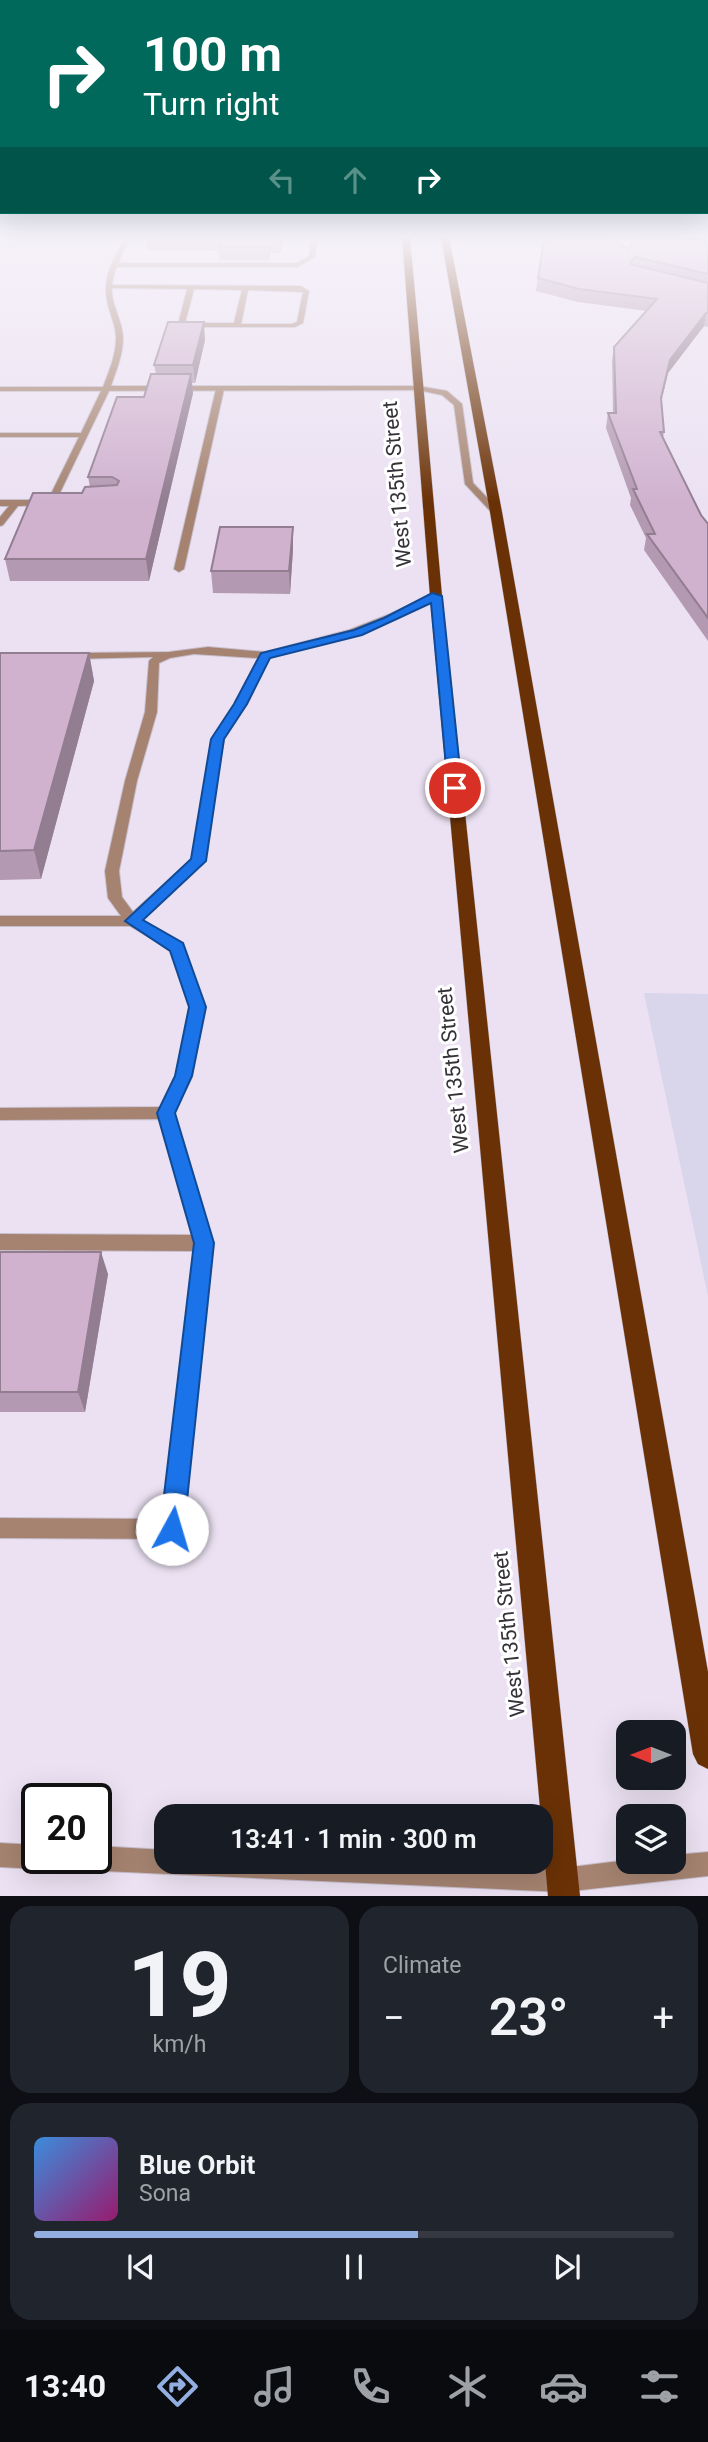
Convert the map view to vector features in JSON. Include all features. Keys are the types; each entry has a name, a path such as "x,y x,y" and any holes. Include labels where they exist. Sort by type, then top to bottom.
{"main road":[{"name":"West 135th Street","path":"413,325 436,596 564,1888"},
{"path":"461,325 496,513 708,1754"}],"street":[{"path":"51,503 106,389 119,352 117,325"},
{"path":"208,325 294,325"},
{"path":"179,569 220,388"},
{"path":"0,389 418,388 444,393 458,404 469,485 496,513"},
{"path":"0,435 82,435"},
{"path":"0,503 64,503"},
{"path":"0,523 16,503"},
{"path":"55,656 166,654 207,650 265,655 358,633 436,596"},
{"path":"0,1528 172,1529 204,1243 166,1113 184,1076 198,1007 177,947 132,921 115,898 112,871 131,780 151,712 155,661 166,654"},
{"path":"0,921 132,921 198,861 218,739 241,704 265,655"},
{"path":"0,1114 166,1113"},
{"path":"0,1242 204,1243"},
{"path":"0,1855 21,1856"},
{"path":"112,1860 564,1888 708,1864"}],"shaded area":[{"path":"644,993 708,994 708,1296"}],"building":[{"path":"167,325 203,325 193,365 154,365"},
{"path":"633,325 696,325 670,360 661,398 664,432 660,432 708,524 708,618 647,534 655,534 633,489 637,489 608,413 616,413 614,347"},
{"path":"151,374 191,374 146,559 5,559 33,493 82,493 85,487 117,485 119,481 112,477 88,477 117,397 144,397"},
{"path":"220,527 293,527 289,571 211,571"},
{"path":"0,653 89,653 34,850 0,851"},
{"path":"0,1252 101,1252 78,1392 0,1392"}],"route":[{"path":"172,1529 204,1243 166,1113 184,1076 198,1007 177,947 132,921 198,861 218,739 241,704 265,655 358,633 436,596 455,788"}]}
